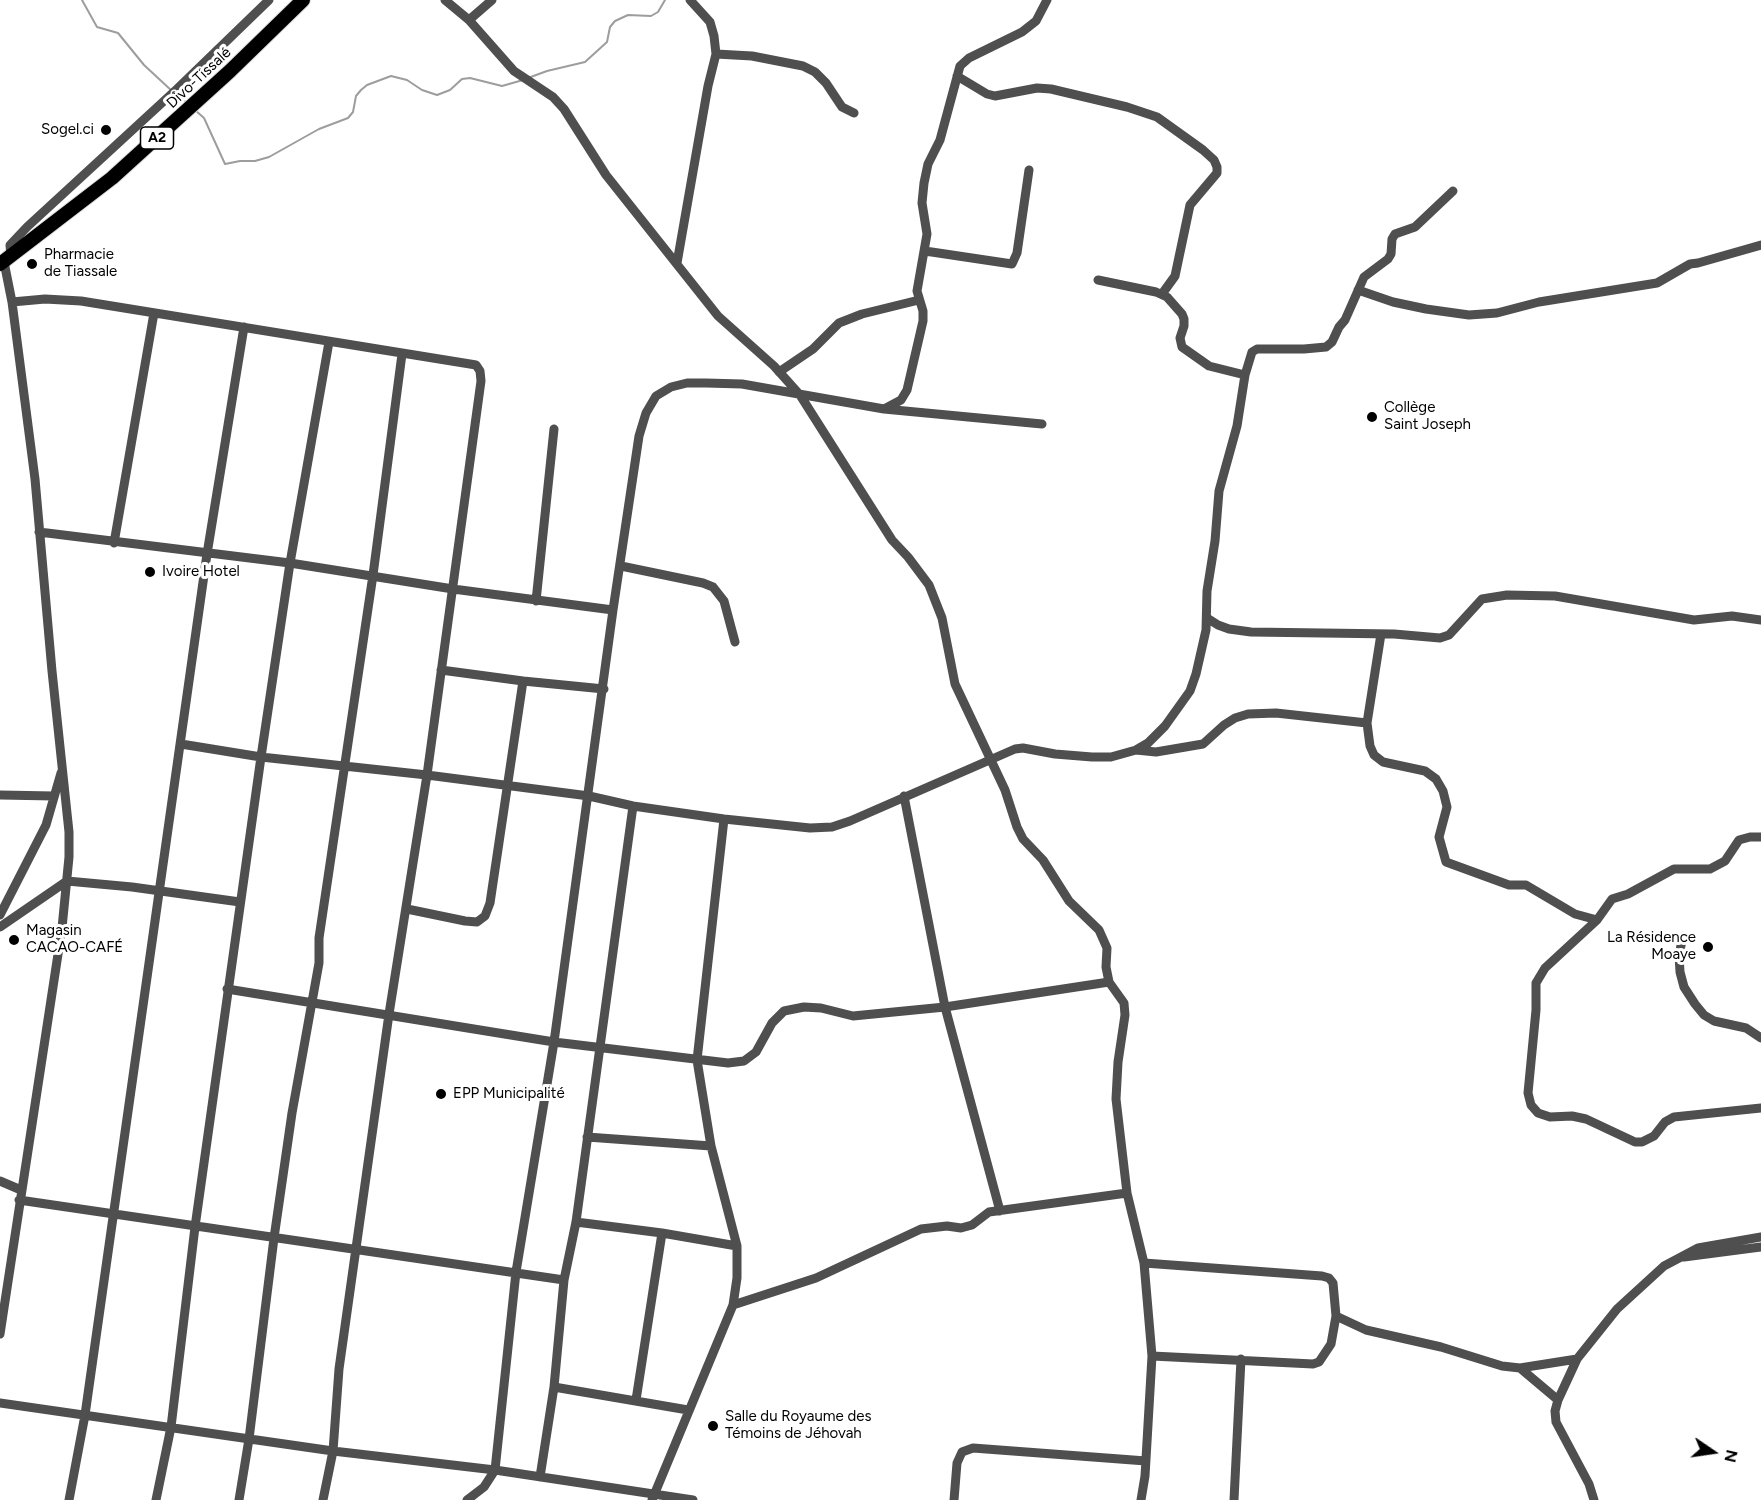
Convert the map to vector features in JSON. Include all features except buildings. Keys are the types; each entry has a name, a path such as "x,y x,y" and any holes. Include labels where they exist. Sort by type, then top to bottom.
{"main road":[{"name":"Divo-Tissalé","path":"5,261 112,178 230,71 303,0"}],"street":[{"path":"0,1329 62,928 69,832 28,420 5,261 10,245 27,227 177,89 269,0"},
{"path":"445,0 469,20 514,71 554,97 606,175 718,316 800,394 892,540 909,557 929,585 942,618 955,684 991,758 1023,839 1043,860 1069,901 1099,930 1107,948 1106,967 1109,982 1124,1003 1125,1015 1116,1080 1116,1099 1127,1193 1144,1263 1152,1356 1146,1461 1141,1500"},
{"path":"469,20 492,0"},
{"path":"676,263 708,86 716,54 710,22 690,0"},
{"path":"884,408 902,400 907,390 923,321 923,311 917,291 927,234 922,203 924,183 928,164 940,140 960,66 969,58 1022,32 1036,21 1047,0"},
{"path":"716,54 752,56 804,66 826,82 842,107 854,112"},
{"path":"957,76 987,94 995,96 1044,88 1127,107 1156,117 1214,160 1217,167 1216,173 1190,205 1175,276 1162,294"},
{"path":"925,250 1012,264 1017,253 1029,170"},
{"path":"181,744 261,757 344,765 589,796 633,806 810,828 832,827 1014,749 1023,748 1055,754 1092,757 1111,757 1136,750 1148,743 1166,726 1190,691 1196,674 1207,618 1207,591 1215,541 1219,491 1237,426 1245,375 1252,352 1257,349 1326,347 1332,342 1345,320 1364,277 1388,259 1395,234 1415,227 1453,191"},
{"path":"1358,290 1393,302 1425,309 1469,315 1497,313 1539,302 1658,283 1690,264 1761,245"},
{"path":"1098,280 1162,294 1182,314 1184,326 1180,338 1182,347 1209,366 1245,375"},
{"path":"12,302 63,300 154,313 476,365 480,370 481,381 453,589 407,909 389,1014 339,1369 333,1451 323,1500"},
{"path":"779,372 813,349 839,323 862,314 919,300"},
{"path":"114,543 154,313"},
{"path":"69,1500 85,1414 207,554 244,327"},
{"path":"156,1500 171,1427 195,1227 261,757 290,563 328,342"},
{"path":"239,1500 292,1113 319,963 319,938 373,575 402,354"},
{"path":"467,1500 484,1487 495,1470 516,1272 554,1041 639,436 646,413 656,396 672,387 687,383 742,384 884,408 1042,424"},
{"path":"536,601 554,429"},
{"path":"39,532 290,563 453,589 613,610"},
{"path":"621,566 713,588 724,601 735,642"},
{"path":"1207,618 1229,629 1251,632 1381,634 1440,638 1449,635 1482,599 1507,595 1555,596 1694,620 1732,616 1761,620"},
{"path":"1381,634 1367,723 1370,746 1374,755 1383,762 1425,771 1436,779 1443,791 1447,807 1439,837 1446,861 1509,885 1526,885 1575,914 1597,920"},
{"path":"441,670 604,689"},
{"path":"407,909 465,921 477,922 485,916 490,903 524,681"},
{"path":"1136,750 1156,752 1203,744 1224,725 1248,714 1276,713 1367,723"},
{"path":"0,915 46,825 62,768"},
{"path":"0,795 54,796"},
{"path":"904,796 945,1007 1000,1211"},
{"path":"540,1477 554,1387 564,1280 576,1222 633,806"},
{"path":"653,1497 733,1305 737,1278 737,1246 711,1146 697,1060 724,819"},
{"path":"1761,837 1739,840 1725,861 1710,869 1674,869 1628,894 1612,898 1597,920 1545,968 1536,983 1536,1010 1528,1093 1531,1105 1538,1113 1551,1117 1572,1116 1586,1119 1635,1142 1642,1142 1654,1136 1665,1122 1674,1117 1761,1108"},
{"path":"0,927 67,881 240,902"},
{"path":"1683,936 1679,955 1680,972 1684,987 1695,1004 1704,1015 1714,1021 1746,1029 1761,1038"},
{"path":"227,989 601,1048 728,1063 744,1061 756,1052 772,1023 784,1011 804,1007 821,1008 853,1016 945,1007 1109,982"},
{"path":"587,1137 711,1146"},
{"path":"0,1180 21,1190"},
{"path":"733,1305 816,1278 921,1229 947,1226 961,1228 972,1225 989,1212 1127,1193"},
{"path":"19,1200 564,1280"},
{"path":"576,1222 737,1246"},
{"path":"636,1400 662,1233"},
{"path":"1594,1500 1589,1484 1556,1422 1555,1411 1558,1400 1577,1359 1617,1309 1664,1266 1698,1248 1761,1245"},
{"path":"1144,1263 1322,1276 1329,1278 1333,1283 1336,1316 1331,1344 1319,1362 1313,1364 1152,1356"},
{"path":"1336,1316 1366,1329 1441,1347 1502,1366 1520,1368 1577,1359"},
{"path":"1234,1500 1241,1359"},
{"path":"1520,1368 1558,1400"},
{"path":"554,1387 688,1410"},
{"path":"0,1403 333,1451 495,1470 653,1497 693,1500"},
{"path":"954,1500 957,1463 962,1452 973,1448 1146,1461"}],"waterway":[{"path":"82,0 97,27 118,33 144,65 172,91"},
{"path":"528,78 585,62 607,42 610,27 615,21 628,15 651,16 658,12 665,0"},
{"path":"195,110 204,118 225,164 269,157 319,129 348,118 353,112 356,96 361,90 367,85 391,76 407,80 422,90 437,95 450,90 462,79 470,78 502,86 523,80"},
{"path":"177,94 186,102"}],"place":[{"name":"Sogel.ci","path":"106,130"},
{"name":"Pharmacie de Tiassale","path":"32,264"},
{"name":"Collège Saint Joseph","path":"1372,417"},
{"name":"Ivoire Hotel","path":"150,572"},
{"name":"Magasin CACAO-CAFÉ","path":"14,940"},
{"name":"La Résidence Moaye","path":"1708,947"},
{"name":"EPP Municipalité","path":"441,1094"},
{"name":"Salle du Royaume des Témoins de Jéhovah","path":"713,1426"}]}
